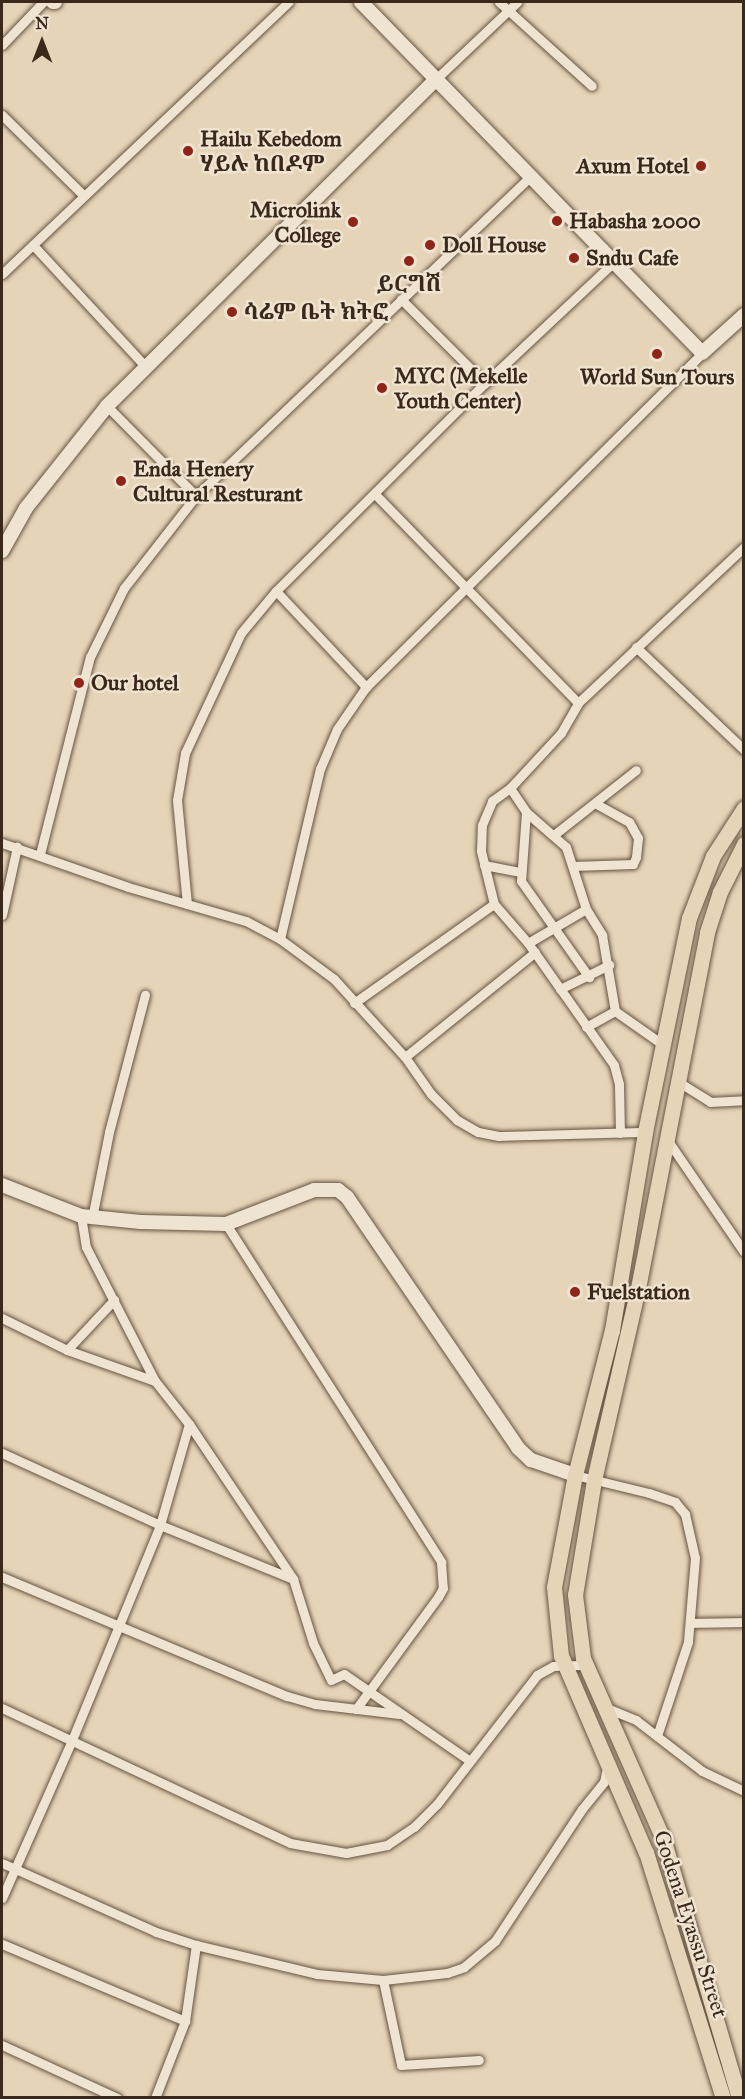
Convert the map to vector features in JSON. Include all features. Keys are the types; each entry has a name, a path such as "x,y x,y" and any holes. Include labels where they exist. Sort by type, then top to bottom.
{"main road":[{"name":"Godena Eyassu Street","path":"723,2097 646,1853 564,1665 554,1587 575,1476 612,1330 662,1044 696,897 713,856 744,808"},
{"name":"Godena Eyassu Street","path":"739,2097 664,1841 630,1771 586,1665 577,1635 575,1588 594,1480 638,1288 664,1137 713,912 744,844"},
{"path":"620,1285 638,1288"},
{"path":"612,1330 628,1334"}],"street":[{"path":"2,274 289,2"},
{"path":"361,2 702,352"},
{"path":"499,2 592,86"},
{"path":"2,550 26,508 107,406 436,79 518,2"},
{"path":"2,45 49,3"},
{"path":"2,115 83,195"},
{"path":"40,854 90,657 124,588 196,496 531,176"},
{"path":"33,245 147,367"},
{"path":"187,904 177,800 185,753 224,661 241,633 276,591 485,383 614,262"},
{"path":"401,299 485,383"},
{"path":"280,939 320,769 337,729 366,687 467,589 702,352 744,315"},
{"path":"107,406 196,496"},
{"path":"375,494 578,703"},
{"path":"620,1133 619,1083 614,1065 535,952 494,904 481,851 485,812 492,801 510,788 561,733 578,703 744,548"},
{"path":"276,591 366,687"},
{"path":"636,647 744,750"},
{"path":"555,834 597,804 636,770"},
{"path":"510,788 526,812 555,834 566,848 586,909 602,935 609,965 615,1011 662,1044"},
{"path":"573,866 633,864 636,857 638,838 630,822 597,804"},
{"path":"526,812 519,872 525,889 589,977"},
{"path":"2,843 246,921 280,939 312,960 405,1057 431,1094 457,1120 478,1132 645,1132"},
{"path":"2,915 16,848"},
{"path":"483,865 519,872"},
{"path":"354,1003 494,904"},
{"path":"528,943 556,930 586,909"},
{"path":"405,1057 535,952"},
{"path":"560,989 589,977 609,965"},
{"path":"145,995 87,1217 86,1247 155,1381 189,1424 293,1579 313,1643 331,1680 344,1674 368,1693 470,1761"},
{"path":"586,1027 615,1011"},
{"path":"677,1081 710,1102 744,1100"},
{"path":"664,1137 744,1252"},
{"path":"2,1185 87,1217 225,1224 314,1190 338,1190 347,1197 518,1448 531,1460 575,1476 675,1502 685,1514 694,1558 688,1642 657,1736"},
{"path":"225,1224 441,1562 443,1588 438,1597 356,1709"},
{"path":"67,1350 114,1300"},
{"path":"2,1318 67,1350 155,1381"},
{"path":"2,1898 119,1628 159,1525 189,1424"},
{"path":"2,1453 159,1525 293,1579"},
{"path":"2,1576 119,1628 299,1700 402,1714"},
{"path":"690,1623 744,1622"},
{"path":"2,1708 264,1832 326,1852 364,1851 387,1845 437,1804 537,1675 546,1668 586,1665"},
{"path":"602,1706 636,1720 702,1771 744,1791"},
{"path":"2,1863 156,1932 196,1945 317,1974 383,1980 447,1973 480,1956 495,1941 582,1809 604,1782 607,1768"},
{"path":"2,1944 185,2021"},
{"path":"155,2097 185,2021 196,1945"},
{"path":"383,1980 401,2065 479,2060"},
{"path":"2,2045 117,2097"}],"place":[{"name":"Hailu Kebedom ሃይሉ ከበዶም","path":"188,151"},
{"name":"Axum Hotel","path":"701,166"},
{"name":"Habasha 2000","path":"557,221"},
{"name":"Microlink College","path":"353,222"},
{"name":"Doll House","path":"430,245"},
{"name":"Sndu Cafe","path":"574,258"},
{"name":"ይርግሽ","path":"409,261"},
{"name":"ሳሬም ቤት ክትፎ","path":"232,312"},
{"name":"World Sun Tours","path":"657,354"},
{"name":"MYC (Mekelle Youth Center)","path":"382,388"},
{"name":"Enda Henery Cultural Resturant","path":"121,481"},
{"name":"Our hotel","path":"79,683"},
{"name":"Fuelstation","path":"575,1292"}]}
